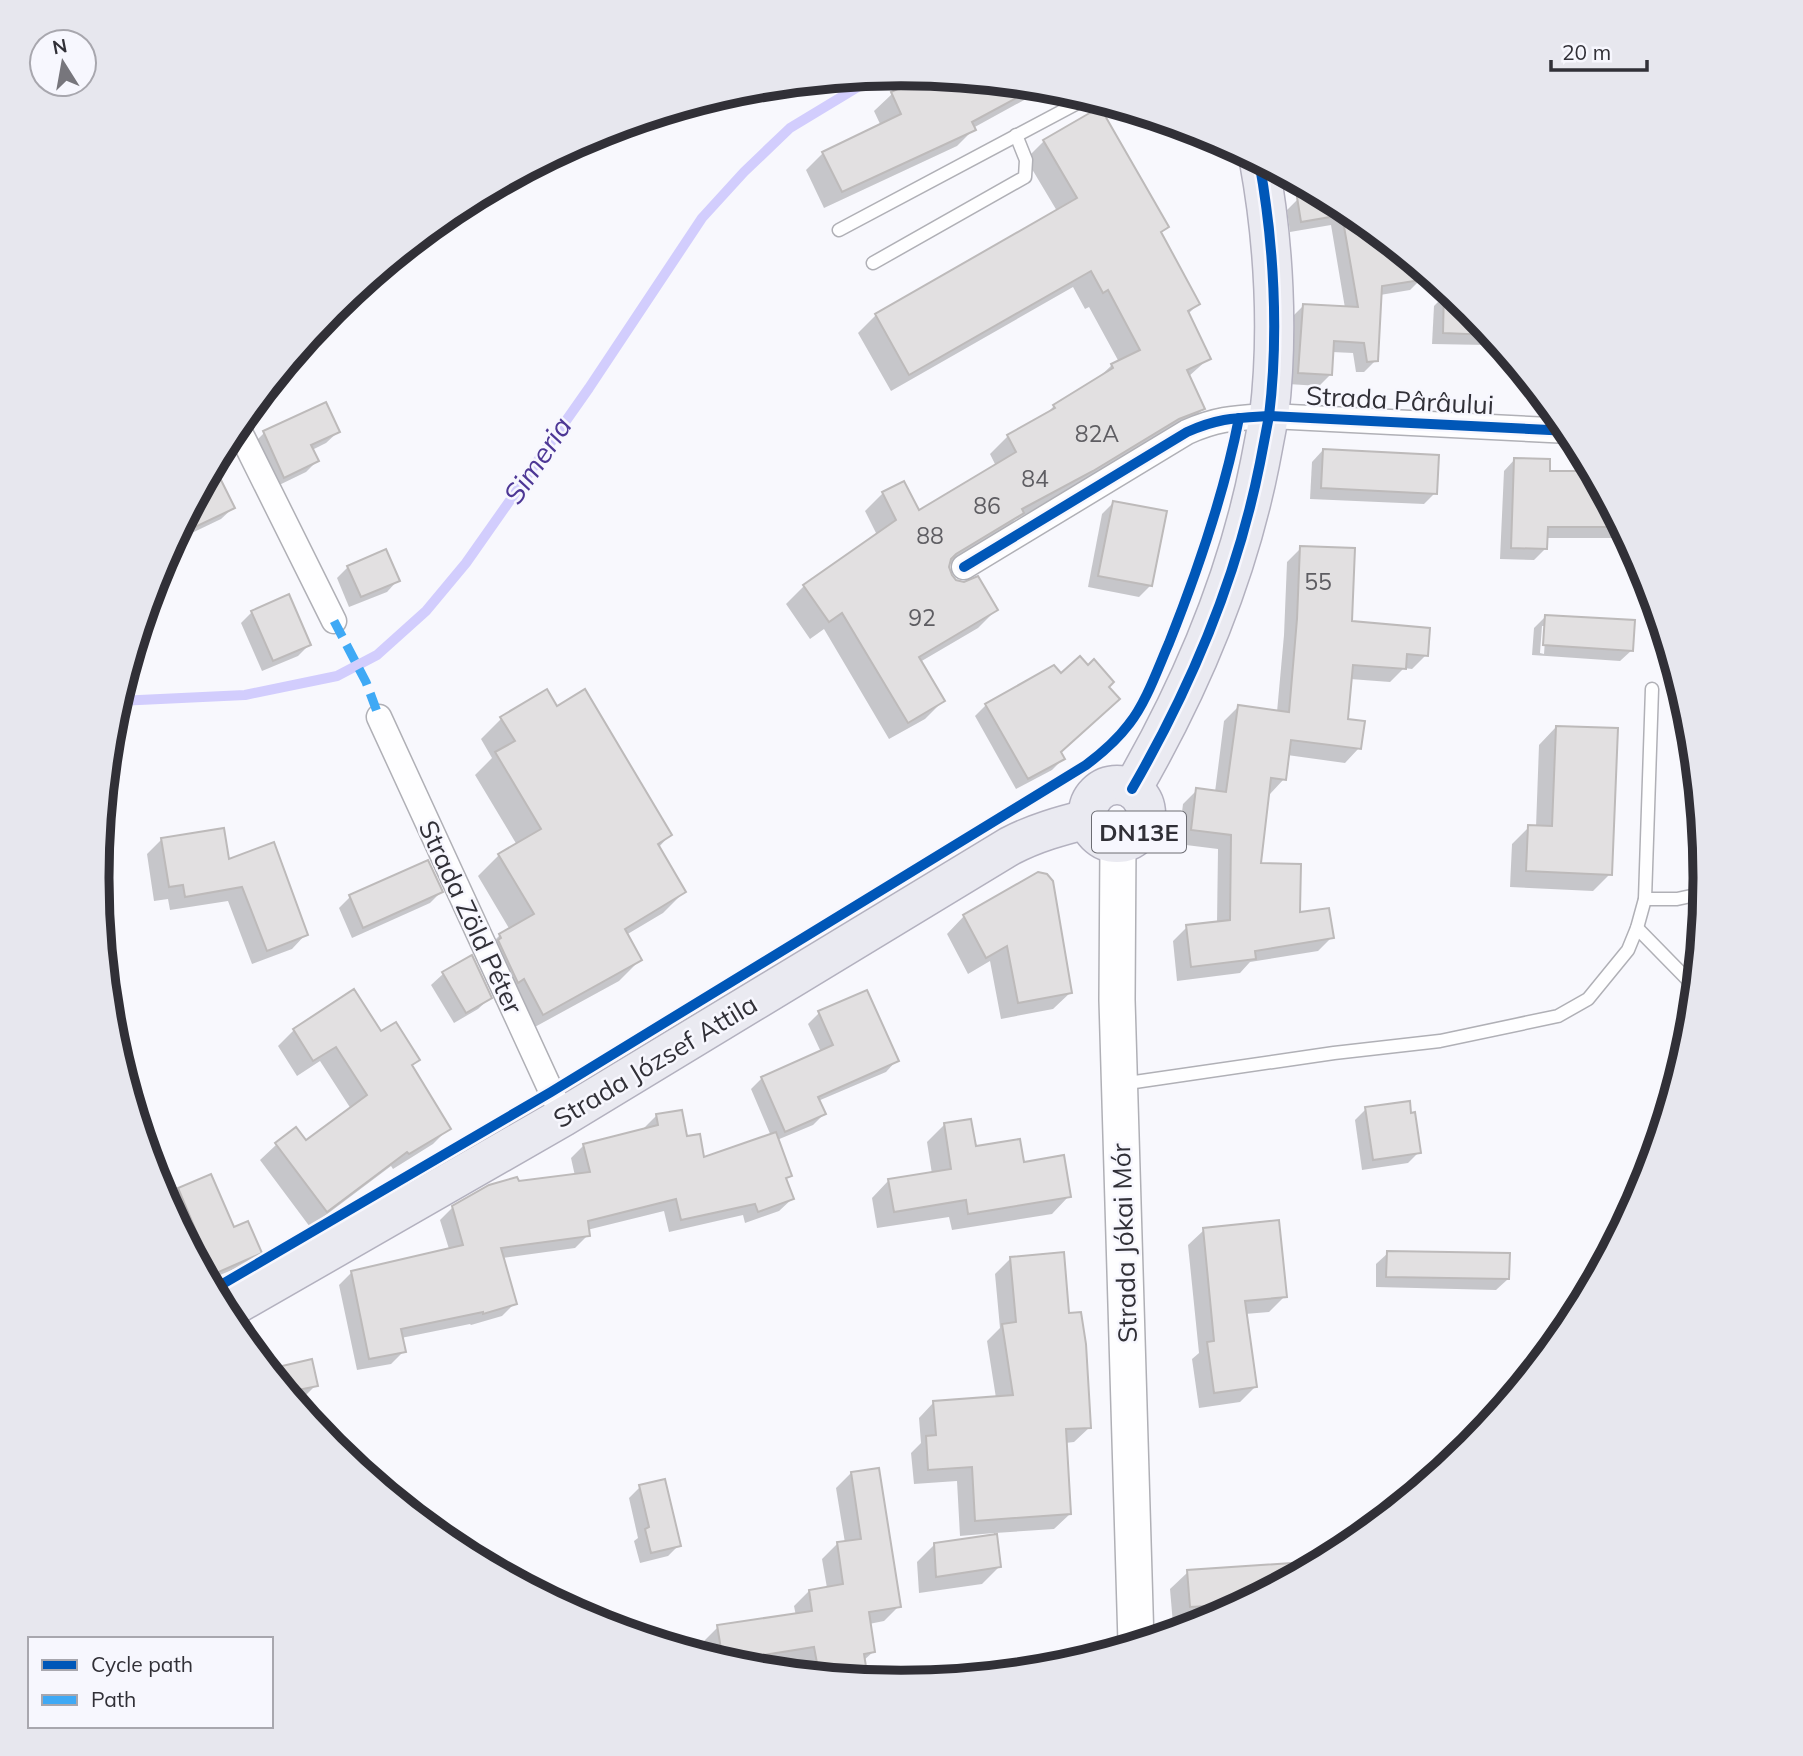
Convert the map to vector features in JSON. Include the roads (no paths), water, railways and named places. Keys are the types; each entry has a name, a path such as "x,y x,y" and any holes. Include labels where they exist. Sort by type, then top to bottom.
{"main road":[{"name":"DN13E","path":"1132,789 1157,745 1209,637 1232,572 1254,494 1268,416 1274,341 1270,246 1260,172"},
{"name":"DN13E","path":"1108,786 1132,789 1144,803 1146,812 1142,830 1127,841 1110,843 1102,839 1090,827 1088,819 1094,795 1108,786"},
{"name":"Strada József Attila","path":"235,1305 563,1117 1010,846 1044,831 1088,819"},
{"name":"Strada Jókai Mór","path":"1118,843 1116,1000 1136,1634"}],"street":[{"name":"Strada Pârâului","path":"964,567 1187,432 1223,419 1268,416 1554,430"},
{"path":"243,438 334,621"},
{"name":"Strada Zöld Péter","path":"379,717 563,1117"}],"lane":[{"path":"839,230 1073,105"},
{"path":"873,263 1025,177 1026,160 1016,135"},
{"path":"1119,1084 1334,1053 1440,1041 1558,1016 1588,999 1628,950 1645,900 1652,689"},
{"path":"1645,900 1693,895"},
{"path":"1637,928 1687,979"}],"waterway":[{"name":"Simeria","path":"129,700 245,695 337,676 377,655 426,611 466,563 589,388 702,218 744,172 790,128 858,87"}]}
